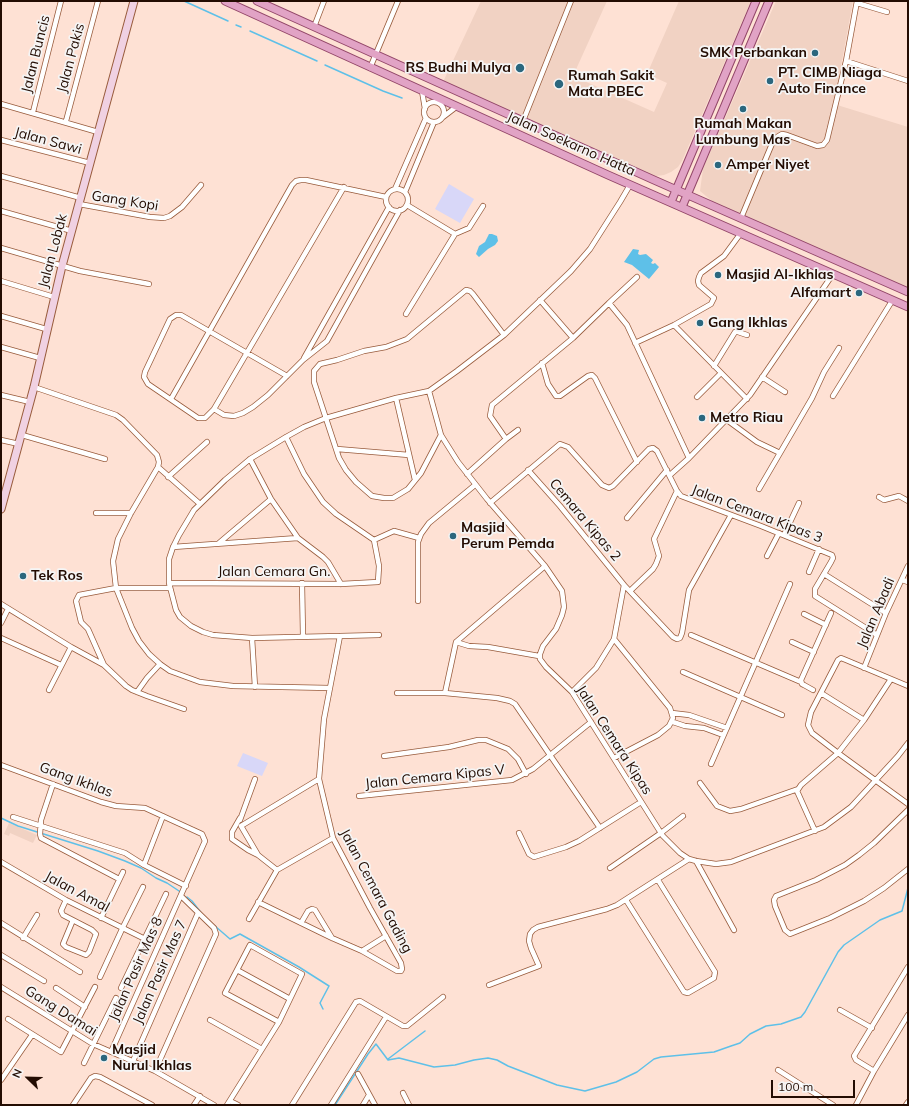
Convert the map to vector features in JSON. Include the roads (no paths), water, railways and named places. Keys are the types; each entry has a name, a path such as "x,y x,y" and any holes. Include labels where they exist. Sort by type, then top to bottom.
{"main road":[{"name":"Jalan Lobak","path":"1,509 4,485 22,435 62,266 134,1"},
{"name":"Jalan Soekarno Hatta","path":"225,1 630,185 908,307"},
{"name":"Jalan Soekarno Hatta","path":"257,1 659,183 908,292"},
{"path":"671,202 756,1"},
{"path":"682,207 769,1"},
{"path":"652,194 660,187 659,183"}],"street":[{"name":"Jalan Buncis","path":"33,112 61,1"},
{"name":"Jalan Pakis","path":"66,121 98,1"},
{"path":"314,27 324,1"},
{"path":"370,68 398,1"},
{"path":"523,121 571,1"},
{"path":"741,218 774,139 782,134 817,146 823,145 827,140 846,61 857,2 887,12"},
{"path":"846,61 908,81"},
{"path":"395,189 426,118 422,91"},
{"path":"425,109 431,102 437,102 444,108 443,118"},
{"path":"1,104 66,121 98,132"},
{"path":"426,118 434,122 439,121 456,107"},
{"path":"405,192 434,122"},
{"name":"Jalan Sawi","path":"1,140 90,164"},
{"name":"Gang Kopi","path":"1,176 80,201 150,217 164,218 170,216 182,207 201,185"},
{"path":"171,399 292,185 296,181 300,180 344,187 386,196"},
{"path":"379,635 252,638 213,635 203,632 191,626 180,617 176,610 169,583 168,566 173,547 189,517 200,504 250,459 304,427 326,418 396,398 429,391 504,335 571,271 590,249 630,185"},
{"path":"287,376 247,354 181,315 176,315 170,319 144,377 148,384 198,418 205,418 214,409 247,354 344,187"},
{"path":"214,409 229,416 243,413 260,402 303,360 324,344 329,338 400,210 407,204 408,198 405,192 395,189 390,191 386,196 386,202 389,207 394,210 400,210"},
{"path":"407,204 455,234"},
{"path":"406,314 455,234 469,228 483,206"},
{"path":"303,360 389,207"},
{"path":"1,211 72,231"},
{"path":"635,343 674,325 713,302 713,296 699,285 699,277 701,273 724,256 741,234"},
{"path":"1,248 94,274 149,284"},
{"path":"626,518 668,473 689,458 747,399 833,274"},
{"path":"506,439 490,416 492,405 573,338 637,277"},
{"path":"1,281 54,297"},
{"path":"441,435 415,480 404,492 393,498 372,496 361,487 346,470 336,449 313,378 314,371 318,365 358,353 386,347 406,339 466,290 470,290 504,335"},
{"path":"540,300 573,338"},
{"path":"833,396 892,300"},
{"path":"609,303 623,318 689,458"},
{"path":"1,316 46,329"},
{"path":"674,325 747,399"},
{"path":"714,366 735,332 747,335"},
{"path":"1,347 40,358"},
{"path":"759,489 812,398 824,372 839,348"},
{"path":"542,363 548,384 556,396 560,396 588,376 592,375 594,377 637,462"},
{"path":"697,397 721,373"},
{"path":"762,377 785,392"},
{"path":"34,387 116,415 123,420 155,452 159,458 158,467 131,513 118,540 112,560 116,588 132,628 139,641 149,654 160,664 182,676 200,682 233,686 330,688"},
{"path":"429,391 441,435 467,474 490,503 545,566 562,591 564,607 559,622 542,646 540,656 488,647 469,646 456,642"},
{"path":"1,396 30,402"},
{"path":"396,398 415,480"},
{"path":"727,420 757,442 780,453"},
{"path":"467,474 518,430"},
{"path":"22,435 105,459"},
{"path":"286,437 304,474 323,502 336,514 374,540 388,532 394,531 419,538"},
{"path":"1,440 19,444"},
{"path":"168,477 207,442"},
{"name":"Jalan Cemara Kipas 3","path":"490,503 558,445 562,444 568,447 602,485 610,488 649,449 653,448 657,451 677,491 685,498 831,554 833,556 815,589 815,596 877,635"},
{"path":"336,449 410,454"},
{"path":"250,459 271,498 298,538 328,562 341,584"},
{"path":"158,467 200,504"},
{"name":"Cemara Kipas 2","path":"528,470 560,506 624,585 677,639 680,638 682,633 688,594 731,515"},
{"path":"418,601 419,538 423,530 429,523 476,485"},
{"name":"Jalan Cemara Kipas 3","path":"630,591 653,569 658,560 658,552 654,539 677,491"},
{"path":"879,497 884,500 900,496 908,501"},
{"path":"219,543 271,498"},
{"path":"767,556 782,534 799,503"},
{"path":"96,513 131,513"},
{"path":"173,547 298,538"},
{"name":"Jalan Cemara Gn.","path":"169,583 341,584 378,582 379,566 374,540"},
{"path":"809,572 819,549"},
{"path":"445,693 456,642 545,566"},
{"name":"Jalan Abadi","path":"864,668 886,613 908,566"},
{"path":"824,574 886,613"},
{"path":"902,580 908,582"},
{"path":"302,583 303,636"},
{"path":"711,764 790,584"},
{"path":"572,692 596,668 614,639 624,585"},
{"path":"104,665 88,629 81,622 76,600 79,595 116,588 170,588"},
{"path":"1,604 71,647 104,665 126,686 137,692 184,709"},
{"path":"1,622 8,609"},
{"path":"801,682 831,613"},
{"path":"804,614 826,625"},
{"path":"691,635 801,682 814,690"},
{"name":"Jalan Cemara Gading","path":"340,636 323,728 319,779 333,838 401,963 402,969 400,971 395,970 362,951"},
{"path":"1,638 61,665"},
{"path":"252,638 255,686"},
{"path":"614,639 672,713 673,722 658,735 614,758"},
{"path":"792,642 814,652"},
{"path":"49,690 71,647"},
{"name":"Jalan Cemara Kipas","path":"540,656 540,659 546,667 572,692 661,833 680,853 689,859 696,861 716,864 731,862 824,827 843,814 876,781 908,743"},
{"path":"908,686 841,658 838,660 811,712 808,725 812,733 908,804"},
{"path":"137,692 160,664"},
{"path":"682,672 782,715"},
{"path":"700,782 717,806 730,811 798,789 838,753 864,720 891,679"},
{"path":"397,692 445,693 497,698 510,701 515,704 549,756 600,828"},
{"path":"821,693 864,720"},
{"path":"672,713 688,715 727,728"},
{"path":"694,726 696,718"},
{"name":"Jalan Cemara Kipas V","path":"358,796 506,781 519,778 549,756 590,722"},
{"path":"673,722 685,726 694,726 711,730 723,735"},
{"path":"711,730 713,724"},
{"path":"384,756 449,747 478,740 486,740 508,749 518,759 526,774"},
{"name":"Gang Ikhlas","path":"1,765 116,806 145,808"},
{"path":"255,779 240,818 232,832 232,839 258,855 277,870"},
{"path":"241,826 319,779"},
{"path":"53,784 40,826 40,834 44,840 119,879"},
{"path":"798,789 798,794 815,831"},
{"path":"519,833 528,853 534,856 573,844 641,802"},
{"name":"Jalan Pasir Mas 8","path":"111,1052 205,841 202,834 145,808"},
{"path":"908,810 874,843 850,862 816,880 776,896 774,900 775,906 785,930 790,934 830,918 864,901 884,888 908,869"},
{"path":"144,865 163,816"},
{"path":"610,868 683,816"},
{"path":"13,817 125,853 144,865 186,886"},
{"path":"240,818 241,826 258,855"},
{"path":"249,919 277,870 333,838"},
{"path":"490,985 539,966 529,941 530,934 533,930 608,909 626,900 689,859"},
{"path":"696,861 734,930"},
{"name":"Jalan Amal","path":"1,862 66,900 145,939"},
{"path":"101,918 123,872"},
{"path":"626,900 684,992 688,993 714,978 715,972 658,880"},
{"path":"100,977 122,927 143,887"},
{"path":"121,988 166,894"},
{"path":"155,1071 216,934 216,931 181,896"},
{"path":"66,900 61,913 92,930 96,934 89,952 86,955 66,947 63,944 73,920"},
{"path":"258,902 362,951 386,936"},
{"path":"301,923 308,911 312,909 315,910 332,938"},
{"name":"Jalan Pasir Mas 7","path":"133,1061 198,913"},
{"path":"23,938 37,915"},
{"path":"1,923 80,972"},
{"path":"238,1105 229,1103 279,1022 302,974 250,946 225,993 279,1022"},
{"path":"1,955 44,981"},
{"path":"874,1071 856,1060 854,1056 908,968"},
{"path":"237,970 290,999"},
{"name":"Gang Damai","path":"1,986 93,1044 155,1071 214,1105"},
{"path":"8,1019 61,1052 95,987"},
{"path":"56,988 85,1007"},
{"path":"292,1105 355,1003 360,1001 400,1026 407,1026 442,996"},
{"path":"84,1063 116,998"},
{"path":"840,1010 872,1028"},
{"path":"856,1105 874,1071 908,1015"},
{"path":"331,1105 386,1017"},
{"path":"210,1020 262,1049"},
{"path":"1,1080 32,1035"},
{"path":"778,1070 833,1105"},
{"path":"358,1074 375,1105"},
{"path":"73,1105 95,1076 100,1077 152,1105"},
{"path":"402,1093 409,1105"},
{"path":"363,1105 369,1095"},
{"path":"194,1105 200,1096"}],"water":[{"path":"489,234 497,236 498,241 479,257 476,254 479,246 485,242"},
{"path":"633,249 639,250 638,254 640,255 646,254 653,260 651,263 655,263 659,267 649,279 632,265 624,262"}],"waterway":[{"path":"184,1 228,21"},
{"path":"236,25 241,27"},
{"path":"250,31 317,61"},
{"path":"325,65 402,98"},
{"path":"1,818 18,826 125,861 141,868 179,891"},
{"path":"335,1105 376,1044 388,1060 399,1058 434,1067 455,1065 488,1058 497,1060 508,1066 557,1085 585,1091 616,1082 637,1072 654,1059 714,1052 740,1043 750,1034 766,1026 781,1024 801,1017 838,952 844,945 880,920 902,911 908,888"},
{"path":"187,897 202,914"},
{"path":"215,926 230,939 240,934 299,967 329,986 320,1003 323,1009"},
{"path":"388,1059 425,1031"}],"place":[{"name":"SMK Perbankan","path":"815,53"},
{"name":"RS Budhi Mulya","path":"520,68"},
{"name":"PT. CIMB Niaga Auto Finance","path":"770,81"},
{"name":"Rumah Sakit Mata PBEC","path":"559,84"},
{"name":"Rumah Makan Lumbung Mas","path":"743,109"},
{"name":"Amper Niyet","path":"718,165"},
{"name":"Masjid Al-Ikhlas","path":"718,275"},
{"name":"Alfamart","path":"859,293"},
{"name":"Gang Ikhlas","path":"700,323"},
{"name":"Metro Riau","path":"702,418"},
{"name":"Masjid Perum Pemda","path":"453,536"},
{"name":"Tek Ros","path":"23,576"},
{"name":"Masjid Nurul Ikhlas","path":"104,1058"}]}
